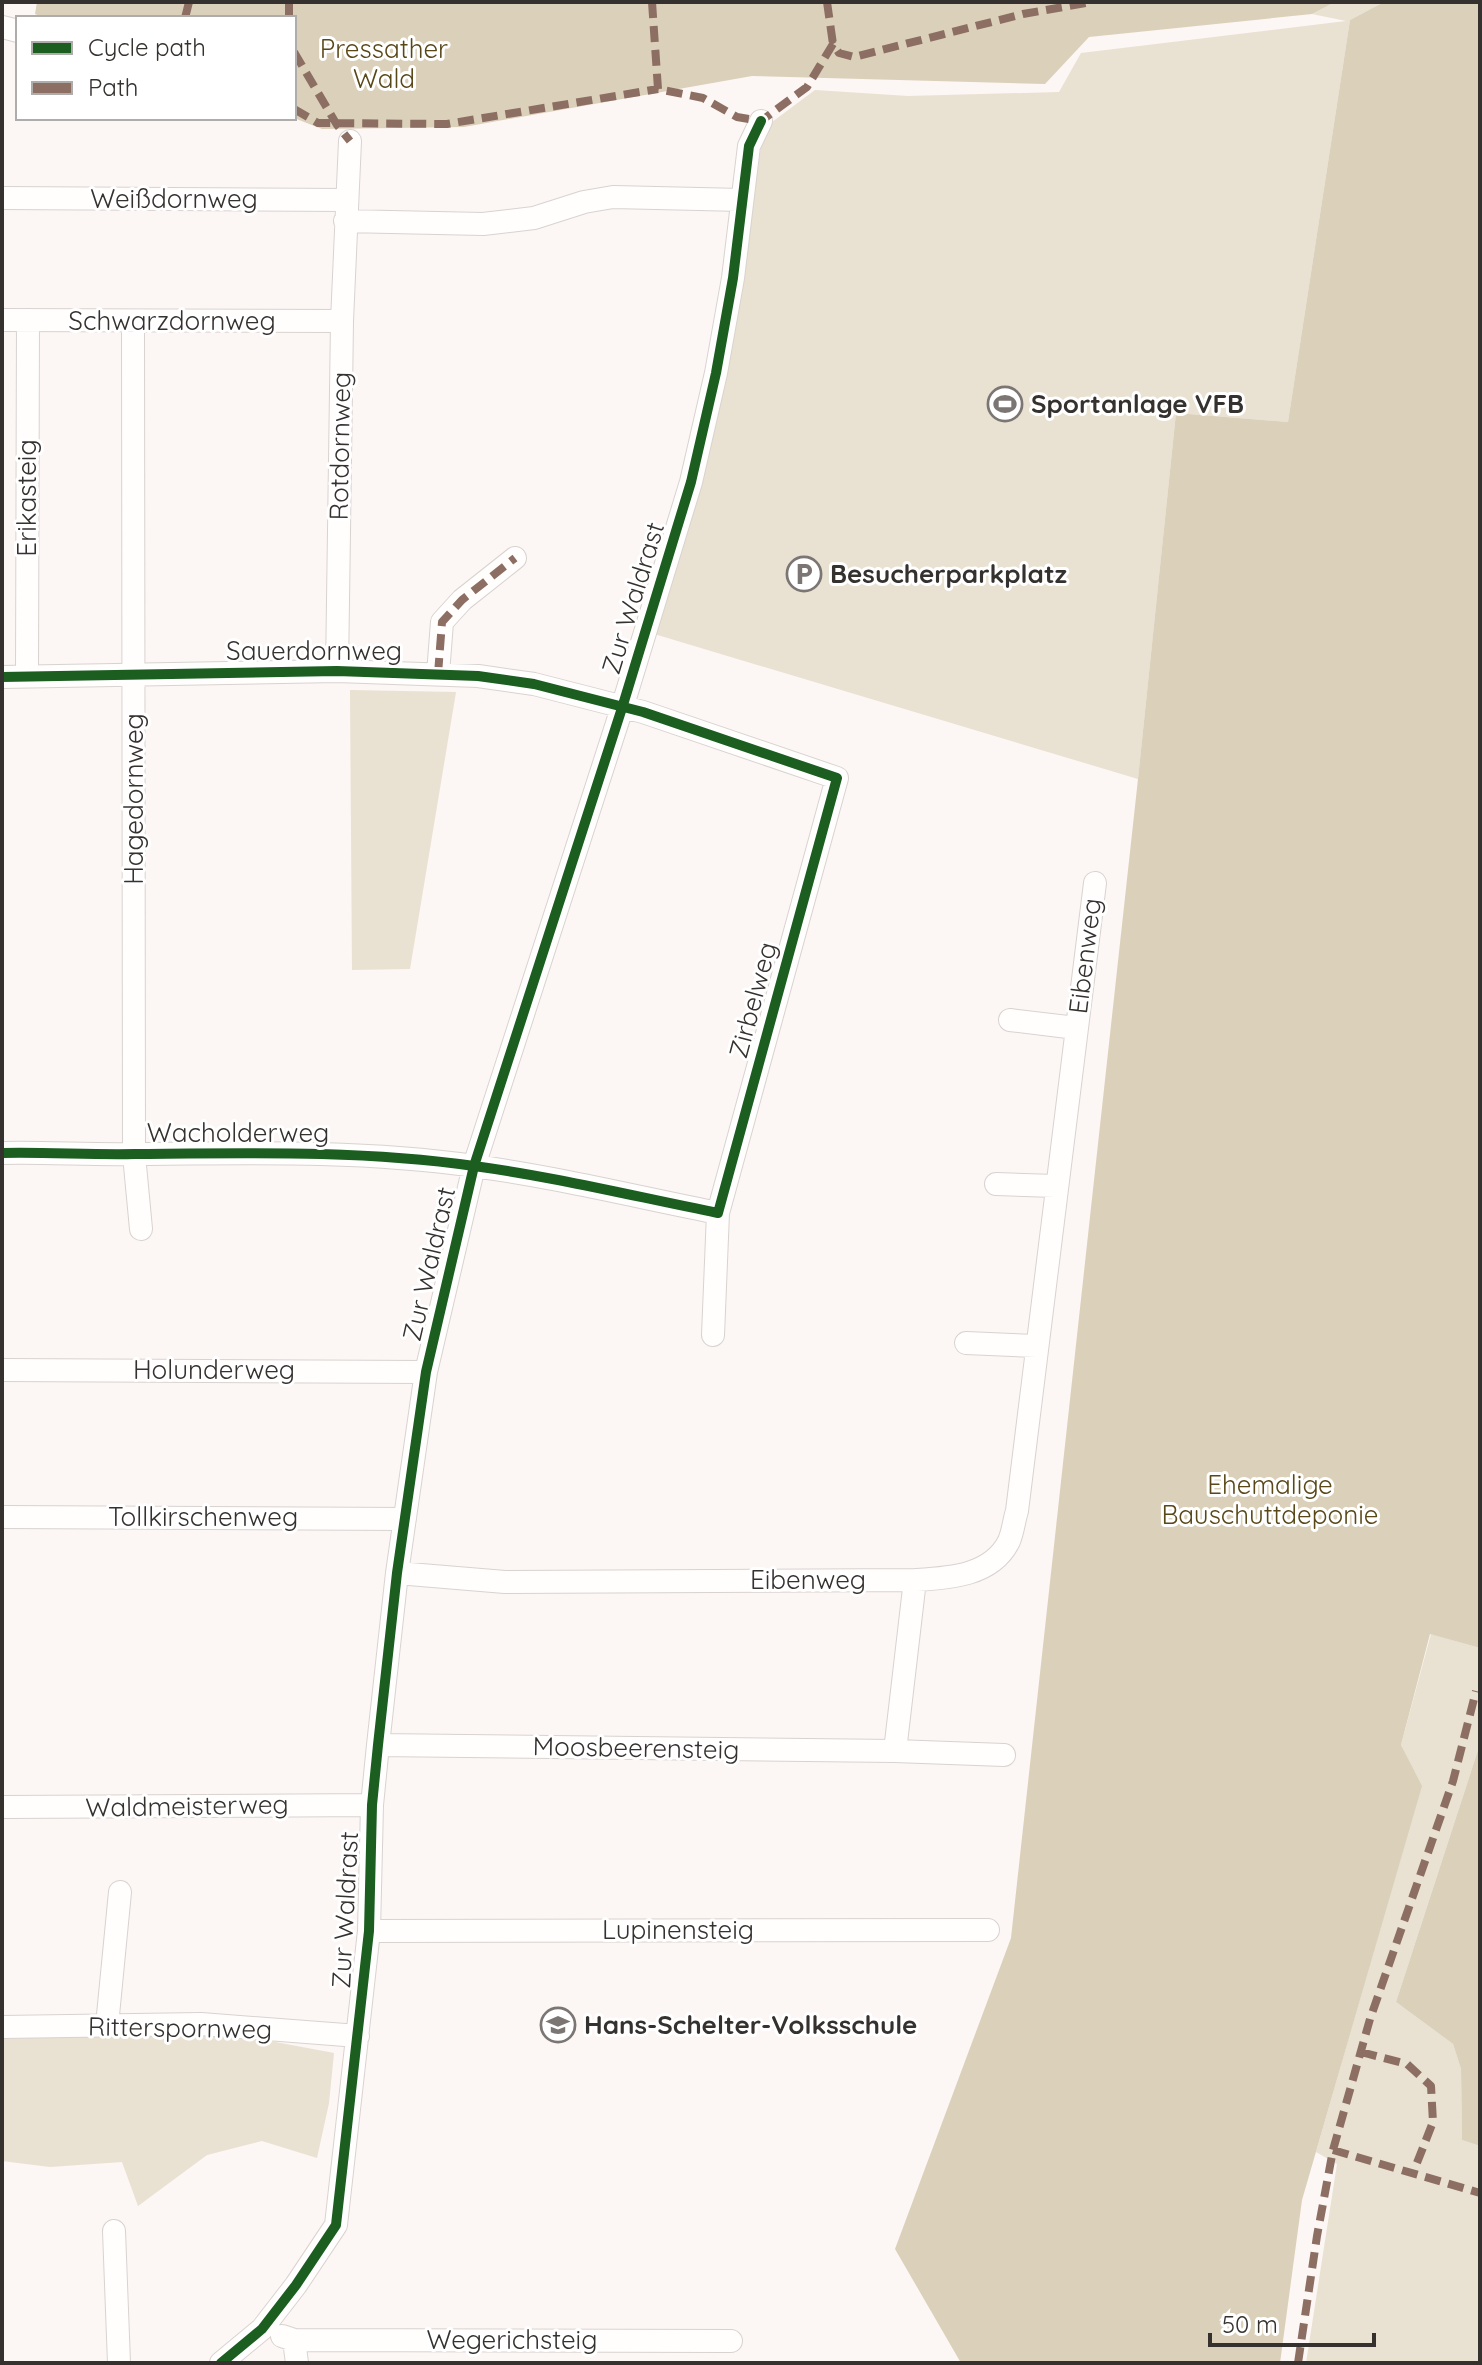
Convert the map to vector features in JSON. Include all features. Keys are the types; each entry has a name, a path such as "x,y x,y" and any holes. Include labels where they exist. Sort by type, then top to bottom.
{"street":[{"name":"Zur Waldrast","path":"221,2363 262,2329 336,2225 369,1931 372,1805 378,1745 397,1573 426,1372 474,1166 622,708 691,482 716,373 733,278 749,146 761,121"},
{"name":"Rotdornweg","path":"337,671 342,321 350,141"},
{"path":"346,211 483,224 534,218 584,202 613,197 742,200"},
{"name":"Weißdornweg","path":"2,198 346,211"},
{"name":"Schwarzdornweg","path":"2,320 342,321"},
{"name":"Erikasteig","path":"27,676 28,320"},
{"name":"Hagedornweg","path":"133,321 134,1155 141,1229"},
{"name":"Sauerdornweg","path":"438,674 442,622 462,600 515,558"},
{"name":"Sauerdornweg","path":"2,677 337,671 478,676 534,684 622,708"},
{"name":"Zirbelweg","path":"622,708 643,712 837,778 718,1213 713,1335"},
{"name":"Eibenweg","path":"397,1573 505,1582 915,1580 948,1578 990,1564 1008,1542 1017,1511 1095,883"},
{"name":"Eibenweg","path":"1010,1020 1076,1028"},
{"name":"Wacholderweg","path":"2,1153 334,1154 474,1166"},
{"path":"474,1166 718,1213"},
{"path":"996,1184 1055,1186"},
{"path":"966,1343 1036,1346"},
{"name":"Holunderweg","path":"2,1370 426,1372"},
{"name":"Tollkirschenweg","path":"2,1517 405,1519"},
{"path":"895,1751 915,1580"},
{"name":"Moosbeerensteig","path":"378,1745 1004,1755"},
{"name":"Waldmeisterweg","path":"2,1807 372,1805"},
{"path":"107,2025 120,1892"},
{"name":"Lupinensteig","path":"369,1931 988,1930"},
{"name":"Ritterspornweg","path":"2,2027 201,2024 358,2036"},
{"path":"114,2231 119,2363"},
{"name":"Wegerichsteig","path":"262,2329 294,2340 731,2341"},
{"path":"294,2340 297,2363"}],"shaded area":[{"name":"Sportanlage VFB","path":"1335,2 1384,2 1350,20 1288,422 1176,413 1138,779 651,633 722,396 764,128 815,90 908,96 1059,92 1081,53 1346,21 1312,14"},
{"path":"350,690 456,692 410,969 352,970"},
{"path":"1431,1634 1480,1648 1480,1744 1396,2002 1453,2044 1461,2069 1462,2140 1480,2146 1480,2363 1306,2363 1337,2164 1316,2152 1421,1787 1401,1745"},
{"path":"175,2033 254,2038 334,2053 329,2103 317,2158 262,2141 207,2155 138,2206 122,2162 50,2167 2,2161 2,2039"}],"green space":[{"name":"Pressather Wald","path":"37,2 1335,2 1312,14 1089,37 1045,84 752,76 464,127 322,129 296,119 296,16 35,14"},
{"name":"Ehemalige Bauschuttdeponie","path":"1384,2 1480,2 1480,1648 1430,1634 1401,1745 1422,1786 1302,2200 1280,2363 961,2363 895,2249 1011,1938 1176,413 1288,422 1350,20"},
{"path":"1480,1744 1480,2146 1462,2140 1461,2069 1453,2044 1396,2002"}],"marked path":[{"path":"186,16 189,2"},
{"path":"289,2 289,16"},
{"path":"652,2 658,89 703,98 737,117 761,121 807,87 833,44 839,53 854,57 1023,14 1092,2"},
{"path":"827,2 833,44"},
{"path":"296,55 337,125 350,141"},
{"path":"296,110 318,123 447,124 658,89"},
{"path":"438,674 442,622 462,600 515,558"},
{"path":"1298,2363 1333,2150 1370,2019 1453,1781 1476,1691"},
{"path":"1361,2052 1407,2064 1431,2086 1433,2122 1413,2173"},
{"path":"1333,2150 1480,2193"}],"cycle path":[{"path":"221,2363 262,2329 336,2225 369,1931 372,1805 378,1745 397,1573 426,1372 474,1166 622,708 691,482 716,373 733,278 749,146 761,121"},
{"path":"2,677 337,671 478,676 534,684 643,712 837,778 718,1213 566,1181 390,1157 262,1153 2,1153"}],"place":[{"name":"Sportanlage VFB","path":"1005,404"},
{"name":"Besucherparkplatz","path":"804,574"},
{"name":"Hans-Schelter-Volksschule","path":"558,2025"}]}
